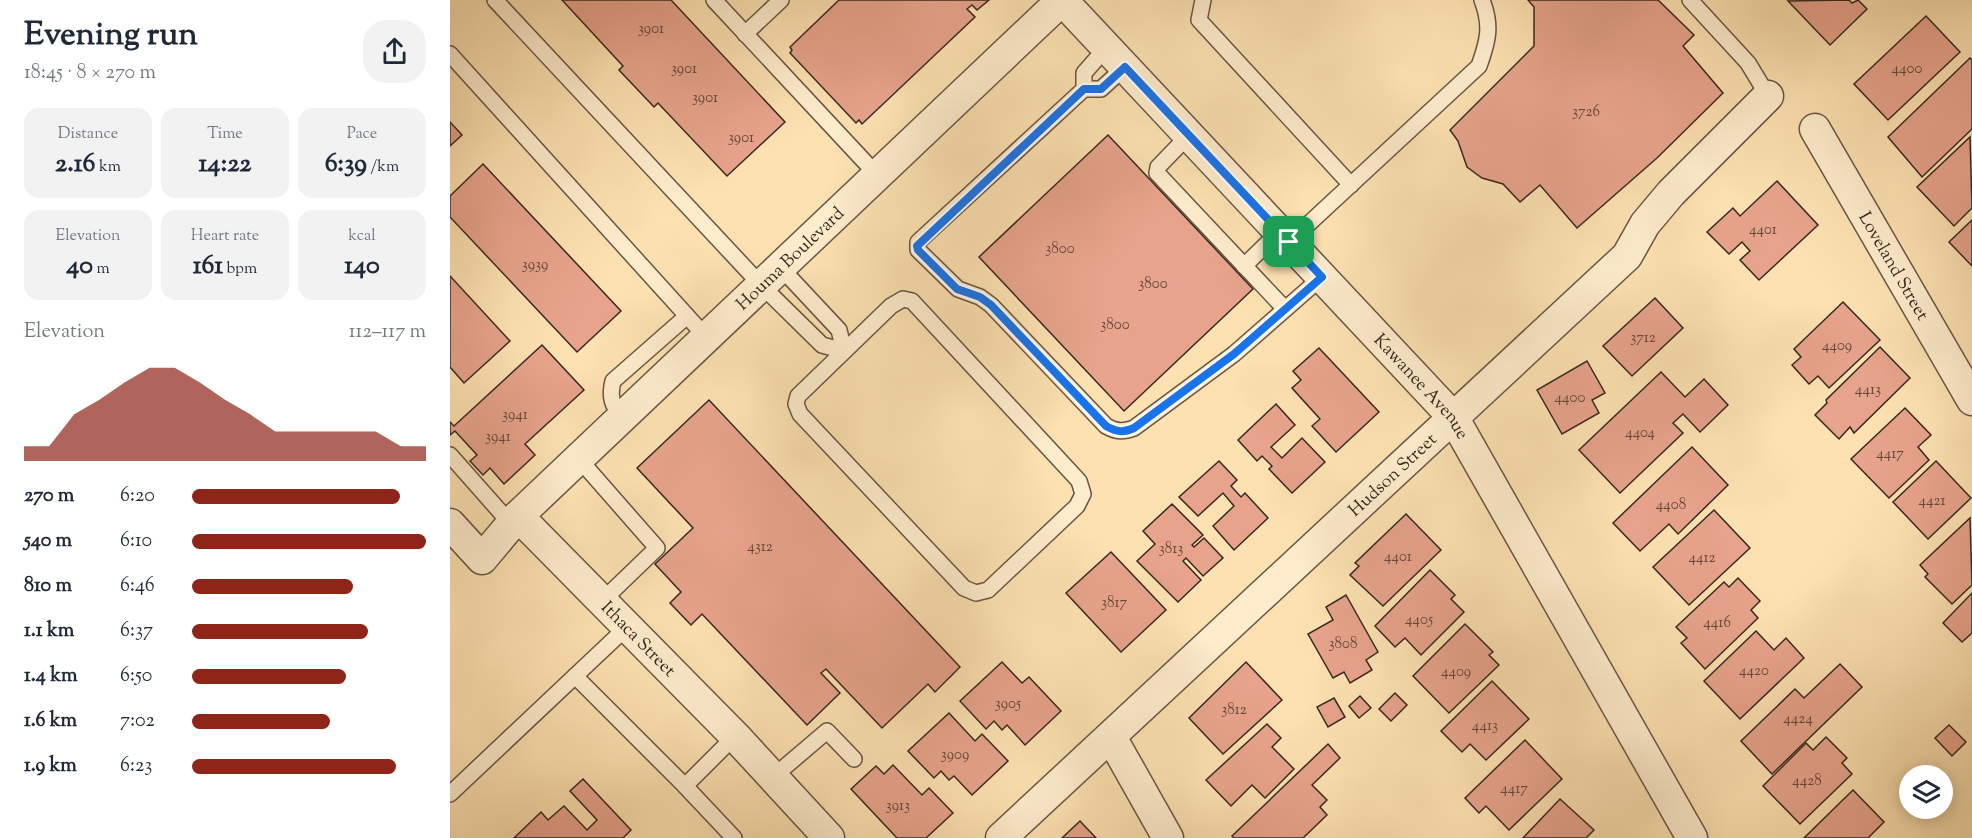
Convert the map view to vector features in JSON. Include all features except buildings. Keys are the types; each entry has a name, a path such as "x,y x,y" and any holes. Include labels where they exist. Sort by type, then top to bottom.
{"street":[{"name":"Kawanee Avenue","path":"1062,0 1453,417 1692,838"},
{"name":"Houma Boulevard","path":"514,520 1062,0"},
{"name":"Hudson Street","path":"1001,838 1627,256 1645,224 1671,193 1768,96"},
{"name":"Loveland Street","path":"1815,129 1972,400"},
{"path":"450,525 482,559 514,520"},
{"name":"Ithaca Street","path":"514,520 602,601 735,736 829,838"},
{"path":"1111,737 1168,838"}],"lane":[{"path":"496,0 772,277 838,330 844,351"},
{"path":"714,0 878,176"},
{"path":"746,34 781,0"},
{"path":"1203,0 1199,20 1351,185"},
{"path":"1244,266 1351,185 1479,66 1486,46 1489,19 1482,0"},
{"path":"1690,0 1748,63 1768,96"},
{"path":"450,54 707,338"},
{"path":"1084,89 1083,73 1116,57"},
{"path":"1116,57 1101,89 1084,89 918,243 918,250 957,289 980,297 991,305 1106,426 1115,431 1125,432 1134,428 1234,354 1322,277"},
{"path":"1189,135 1158,167 1157,173 1285,309"},
{"path":"772,277 822,345 844,351"},
{"path":"903,299 912,301 1079,481 1083,494 1077,506 988,590 976,593 964,588 800,414 796,404 798,396 844,351 891,306 903,299"},
{"path":"622,418 613,405 610,393 613,381 687,316"},
{"path":"450,455 514,520"},
{"path":"579,459 657,548 602,601"},
{"path":"450,794 627,627"},
{"path":"575,676 734,838"},
{"path":"773,777 827,731 854,759"},
{"path":"685,786 735,736"}],"route":[{"path":"1125,67 1289,242 1322,277 1234,354 1134,428 1125,432 1115,431 1106,426 991,305 980,297 957,289 918,250 917,246 1084,89 1101,89 1125,67"}]}
